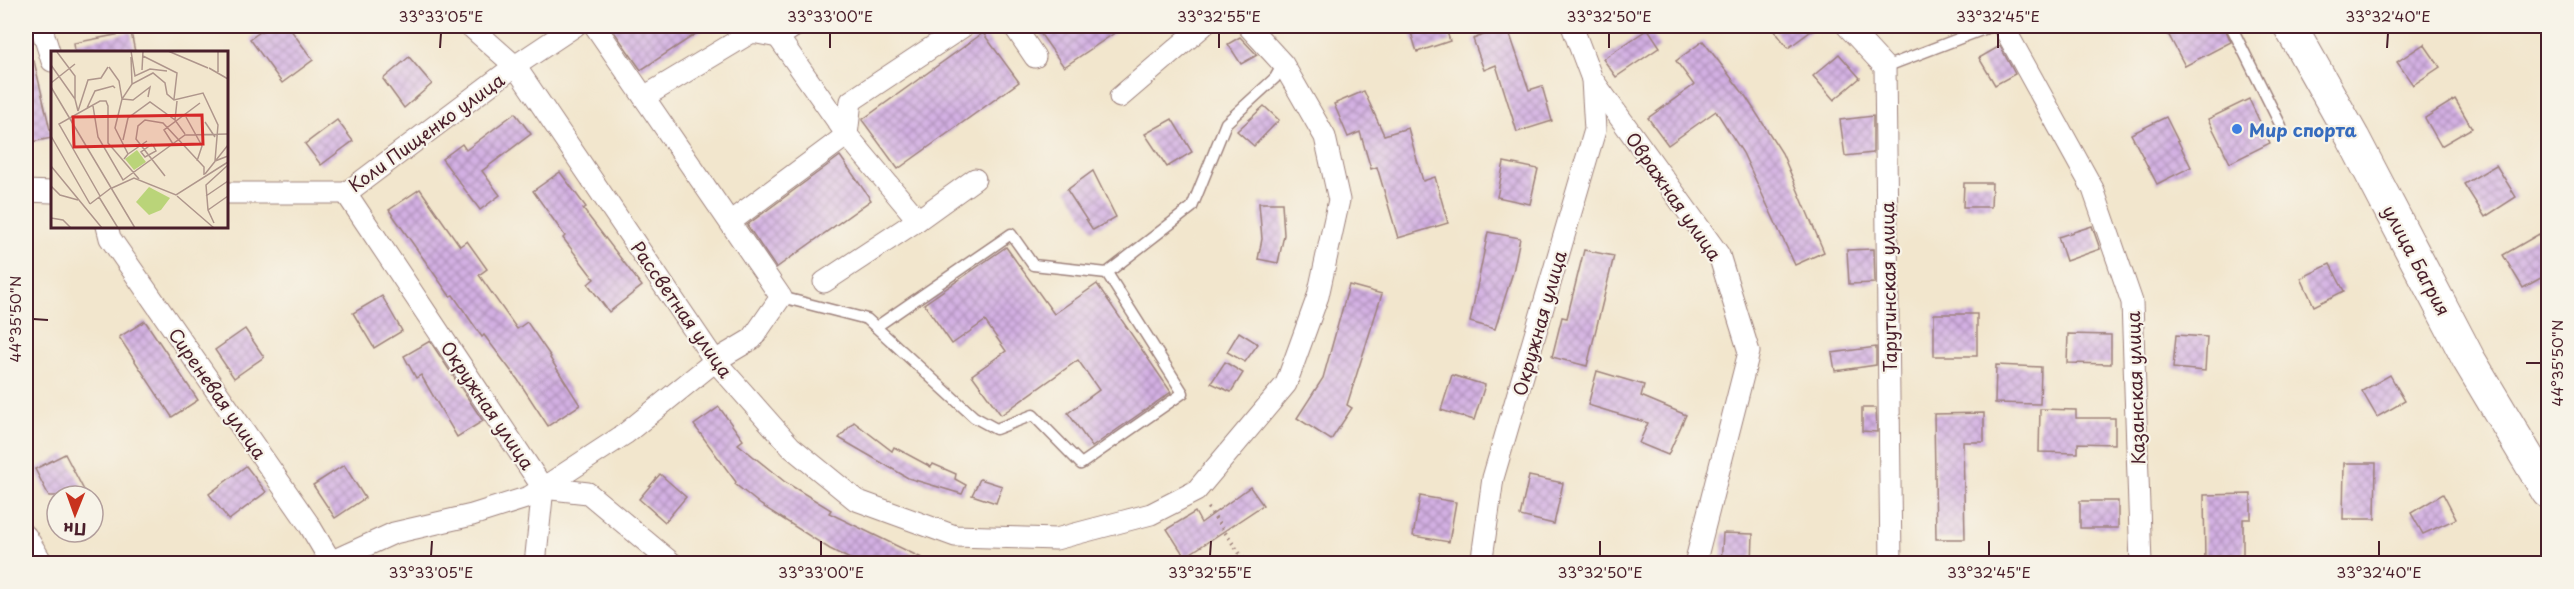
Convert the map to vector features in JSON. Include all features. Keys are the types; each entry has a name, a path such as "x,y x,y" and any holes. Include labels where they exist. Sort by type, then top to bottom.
{"main road":[{"name":"улица Багрия","path":"2290,26 2353,138 2469,360 2548,492"}],"street":[{"path":"41,26 51,58"},
{"name":"Рассветная улица","path":"470,26 515,66 715,361 791,447 856,500 955,536 1056,539 1151,514 1196,491 1286,384 1318,296 1339,200 1325,137 1283,64 1248,26"},
{"name":"Коли Пищенко улица","path":"228,193 346,193 515,66 575,26"},
{"path":"328,562 394,533 472,515 529,497 625,434 715,361 752,339 781,297 595,26"},
{"path":"730,222 847,135 851,101 964,26"},
{"path":"1014,26 1035,57"},
{"path":"1120,97 1203,26"},
{"path":"1572,26 1592,79"},
{"path":"1847,26 1885,67"},
{"name":"Казанская улица","path":"2003,26 2093,189 2132,302 2141,564"},
{"path":"644,97 752,32 787,31 847,135 918,220"},
{"name":"Тарутинская улица","path":"1885,67 1891,564"},
{"name":"Окружная улица","path":"1475,564 1482,558 1494,478 1595,130 1592,79"},
{"name":"Овражная улица","path":"1592,79 1719,255 1749,352 1695,564"},
{"path":"824,282 975,179"},
{"path":"26,191 51,192"},
{"name":"Окружная улица","path":"346,193 543,488 588,493 673,564"},
{"name":"Сиреневая улица","path":"108,228 110,238 308,523 328,562"},
{"path":"535,564 543,488"},
{"path":"26,536 44,564"}],"lane":[{"path":"1885,67 1992,26"},
{"path":"2231,26 2281,126"},
{"path":"876,327 1011,234 1034,265 1107,273 1192,207 1226,123 1275,78 1283,64"},
{"path":"781,297 867,319 974,417 996,429 1033,415 1081,464 1183,393 1107,273"}],"path":[{"path":"1196,491 1247,564"}],"building":[{"path":"269,26 288,26 313,60 282,83 250,39"},
{"path":"610,26 708,26 641,70"},
{"path":"1035,26 1125,26 1064,67"},
{"path":"1409,26 1445,26 1450,41 1417,52"},
{"path":"1507,26 1529,90 1542,86 1552,121 1517,132 1496,65 1484,70 1473,39"},
{"path":"1771,26 1818,26 1788,48"},
{"path":"2164,26 2224,26 2231,42 2185,66"},
{"path":"1648,29 1660,47 1616,77 1603,59"},
{"path":"131,32 135,51 75,51 74,43"},
{"path":"983,33 1019,82 898,169 862,120"},
{"path":"1240,37 1257,55 1241,64 1228,44"},
{"path":"1703,41 1746,97 1782,153 1824,252 1795,265 1743,153 1716,111 1668,145 1648,118 1694,85 1676,61"},
{"path":"2424,44 2440,67 2413,85 2397,62"},
{"path":"2000,46 2015,74 1995,85 1979,58"},
{"path":"1839,54 1860,78 1834,100 1813,76"},
{"path":"409,57 432,84 404,108 383,79"},
{"path":"34,61 51,138 26,143 26,62"},
{"path":"1364,91 1384,135 1408,128 1423,181 1435,177 1448,223 1398,238 1377,167 1371,169 1360,132 1348,137 1334,104"},
{"path":"2249,99 2270,143 2230,163 2208,119"},
{"path":"2455,99 2472,128 2441,146 2425,118"},
{"path":"1264,106 1279,120 1254,146 1237,131"},
{"path":"515,113 531,134 482,171 500,195 480,210 442,159 462,144 466,150"},
{"path":"1873,116 1873,153 1845,156 1840,120"},
{"path":"2166,117 2191,167 2157,184 2131,134"},
{"path":"1172,119 1192,152 1167,167 1145,134"},
{"path":"337,120 353,141 321,165 305,144"},
{"path":"840,156 871,200 776,268 747,225"},
{"path":"1504,162 1538,169 1530,204 1497,197"},
{"path":"2496,165 2516,197 2485,217 2464,184"},
{"path":"1093,171 1116,217 1093,230 1067,190"},
{"path":"560,172 586,207 583,209 642,286 609,312 588,284 594,279 563,238 565,236 533,191"},
{"path":"1964,183 1992,183 1991,207 1963,207"},
{"path":"420,189 460,246 467,241 487,269 479,275 517,329 527,322 580,405 548,426 518,380 484,335 482,337 453,295 450,296 389,210"},
{"path":"1259,203 1282,203 1284,235 1278,263 1258,259 1262,239"},
{"path":"2092,226 2100,249 2066,261 2058,237"},
{"path":"1488,232 1520,238 1513,272 1495,329 1470,322"},
{"path":"2539,234 2548,250 2548,274 2523,288 2503,255"},
{"path":"1006,247 1054,314 1097,284 1171,392 1092,447 1068,413 1099,390 1078,360 1001,415 972,375 1006,351 985,321 952,344 924,304"},
{"path":"1874,249 1875,283 1849,284 1847,250"},
{"path":"1584,250 1614,256 1587,366 1552,357 1562,317 1567,318"},
{"path":"2330,264 2344,291 2314,306 2301,278"},
{"path":"1349,285 1382,294 1347,405 1352,408 1331,440 1297,418 1323,378"},
{"path":"382,296 402,331 374,348 353,313"},
{"path":"1934,314 1977,314 1977,356 1934,356"},
{"path":"145,321 198,400 172,417 119,337"},
{"path":"245,329 264,357 234,378 215,350"},
{"path":"1239,332 1258,344 1245,362 1227,352"},
{"path":"2068,334 2111,335 2111,364 2067,363"},
{"path":"2176,335 2207,337 2205,371 2173,368"},
{"path":"430,341 483,421 457,437 421,375 416,378 404,356"},
{"path":"1876,347 1876,365 1835,371 1832,353"},
{"path":"1225,362 1243,373 1231,392 1211,383"},
{"path":"1996,365 2041,367 2040,404 1995,403"},
{"path":"1597,371 1644,385 1641,396 1686,415 1668,455 1639,443 1648,423 1588,405"},
{"path":"1452,375 1485,385 1474,420 1441,410"},
{"path":"2390,375 2405,401 2377,417 2362,391"},
{"path":"719,407 743,440 738,444 785,482 831,510 829,513 934,564 860,564 830,549 761,505 735,484 736,482 694,425"},
{"path":"1862,408 1876,408 1877,432 1862,431"},
{"path":"2040,409 2076,410 2076,418 2115,418 2115,444 2078,443 2078,453 2039,452"},
{"path":"1984,413 1984,442 1963,442 1965,539 1936,539 1934,414"},
{"path":"854,422 892,451 894,447 931,467 933,464 956,474 955,479 966,485 962,494 908,478 839,438"},
{"path":"65,454 81,484 45,484 45,488 35,469"},
{"path":"2344,463 2376,463 2375,519 2343,519"},
{"path":"344,465 365,498 335,518 313,485"},
{"path":"246,466 266,492 229,520 209,494"},
{"path":"660,474 686,497 665,522 639,499"},
{"path":"1529,476 1563,483 1554,524 1520,516"},
{"path":"980,479 1002,486 996,503 972,495"},
{"path":"1250,487 1263,505 1185,557 1167,529 1195,512 1201,523"},
{"path":"2251,494 2251,519 2243,519 2243,564 2205,564 2204,495"},
{"path":"2443,494 2456,519 2423,534 2411,513"},
{"path":"1420,496 1456,502 1449,542 1413,536"},
{"path":"2080,501 2118,501 2118,528 2080,528"},
{"path":"1723,533 1753,534 1752,564 1721,564"}],"place":[{"name":"Мир спорта","path":"2237,129"}]}
